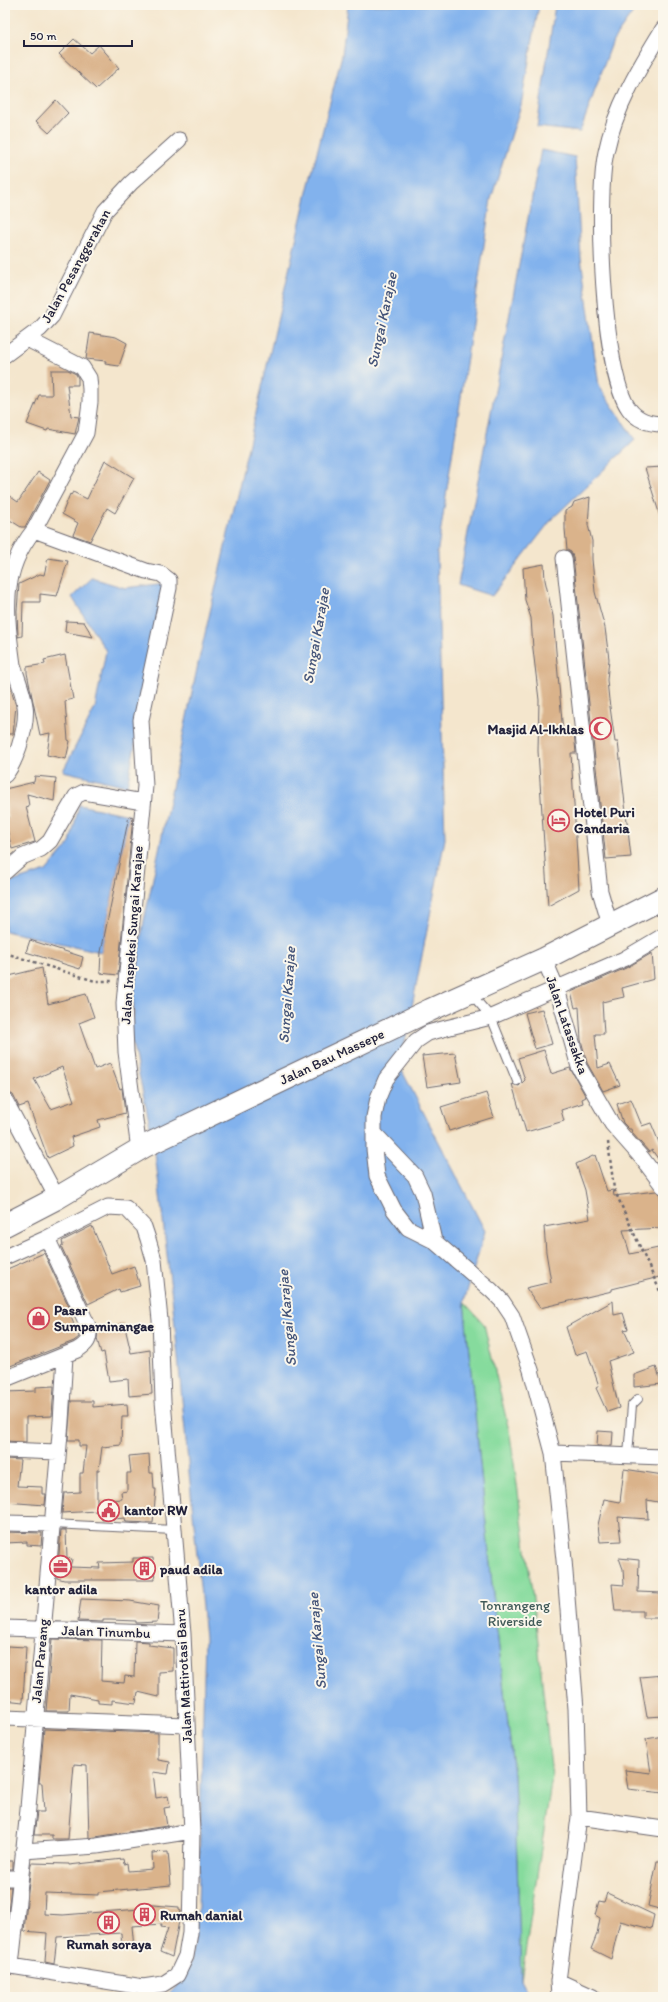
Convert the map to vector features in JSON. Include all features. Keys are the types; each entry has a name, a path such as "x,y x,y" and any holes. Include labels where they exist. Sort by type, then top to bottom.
{"highway":[{"name":"Jalan Bau Massepe","path":"5,1225 57,1198 142,1148 430,1010 470,994 544,959 663,898"}],"street":[{"path":"663,28 644,59 615,120 606,151 601,184 601,206 607,315 614,364 621,392 628,408 637,418 654,424 663,424"},
{"name":"Jalan Pesanggerahan","path":"5,355 40,329 52,316 105,210 179,140"},
{"path":"5,775 16,755 27,719 26,704 9,666 7,582 15,556 34,530 86,433 90,408 89,378 82,367 27,339"},
{"name":"Jalan Inspeksi Sungai Karajae","path":"34,530 146,571 161,574 169,580 169,588 141,720 145,786 126,982 124,1021 126,1052 142,1148"},
{"path":"564,558 601,895 610,925"},
{"path":"5,872 22,857 41,849 50,841 76,796 84,792 143,802"},
{"path":"559,1997 558,1981 580,1818 576,1709 564,1560 553,1454 531,1370 512,1316 502,1301 491,1290 434,1241 408,1228 394,1210 377,1176 374,1117 378,1098 386,1079 416,1041 428,1033 491,1017 624,959 663,936"},
{"name":"Jalan Latassakka","path":"544,959 557,989 579,1067 612,1124 642,1158 663,1186"},
{"path":"5,1100 57,1198"},
{"path":"374,1133 415,1176 423,1193 434,1241"},
{"name":"Jalan Mattirotasi Baru","path":"8,1965 142,1987 163,1984 177,1975 186,1956 190,1933 192,1831 183,1634 163,1401 160,1320 154,1260 144,1227 126,1208 108,1207 47,1238"},
{"path":"5,1257 47,1238 89,1328 90,1337 87,1342 65,1356 5,1379"},
{"name":"Jalan Pareang","path":"8,1965 12,1878 23,1851 52,1524 65,1356"},
{"path":"5,1450 58,1452"},
{"path":"553,1454 663,1457"},
{"path":"5,1523 52,1524"},
{"name":"Jalan Tinumbu","path":"5,1628 183,1634"},
{"path":"5,1718 186,1725"},
{"path":"580,1818 663,1829"},
{"path":"23,1851 97,1846 192,1831"},
{"path":"558,1981 593,1997"}],"lane":[{"path":"470,994 491,1017 517,1081"},
{"path":"628,1455 632,1404 638,1399"},
{"path":"52,1524 174,1530"}],"path":[{"path":"5,952 95,981 126,982"},
{"path":"612,1124 607,1145 614,1189 663,1298"}],"green space":[{"name":"Tonrangeng Riverside","path":"464,1302 484,1324 510,1435 535,1613 552,1777 521,1980 514,1775 495,1615"}],"water":[{"name":"Sungai Karajae","path":"348,5 539,5 521,105 491,199 437,555 445,839 400,1067 485,1231 464,1302 495,1615 514,1775 521,1980 530,1997 166,1997 175,1988 191,1962 198,1907 205,1638 173,1306 154,1144 129,1028 134,1014 133,982 144,921 198,664 308,188 342,55"},
{"path":"555,5 638,5 613,40 580,132 537,127"},
{"path":"541,150 575,157 581,258 599,386 635,440 552,519 492,596 458,585"},
{"path":"92,578 125,588 166,583 127,786 63,771 95,708 106,651 72,597"},
{"path":"79,805 129,815 101,952 5,931 5,884 46,871 70,843"}],"building":[{"path":"74,39 90,53 99,45 119,68 96,89 59,54"},
{"path":"56,100 68,113 49,133 36,121"},
{"path":"90,333 116,337 127,343 119,366 105,364 106,361 86,359"},
{"path":"51,370 68,370 76,374 78,378 78,385 67,385 71,416 79,417 75,434 48,429 47,431 27,424 39,395 52,395"},
{"path":"105,460 134,478 115,513 107,508 90,541 73,535 78,523 62,514 70,494 71,495 73,492 87,499"},
{"path":"663,467 663,519 661,519 645,468"},
{"path":"38,472 50,480 25,527 21,527 5,517 5,493 18,502"},
{"path":"590,497 588,525 592,541 595,592 605,628 609,659 607,680 609,700 615,742 618,742 631,857 606,859 573,557 571,552 567,550 565,529 565,511 572,507 574,502"},
{"path":"48,558 68,561 57,596 40,594 40,602 23,602 22,636 18,637 17,611 19,584 40,574 44,575"},
{"path":"544,564 545,580 553,616 563,733 574,732 576,753 571,753 579,889 548,906 538,751 539,700 531,618 525,600 523,568"},
{"path":"66,621 84,622 93,637 65,632"},
{"path":"65,655 73,699 65,701 68,740 70,741 66,759 47,755 50,733 40,735 27,673 27,667 45,664 44,660"},
{"path":"5,677 7,677 16,706 13,734 6,734"},
{"path":"35,776 56,778 54,801 27,794 29,806 26,807 35,842 12,849 5,821 5,819 9,818 5,802 5,789 34,782"},
{"path":"129,816 133,817 118,975 100,973 101,952"},
{"path":"30,940 83,957 80,969 26,952"},
{"path":"652,953 654,979 622,988 624,997 602,1002 604,1034 595,1034 598,1068 610,1064 620,1085 603,1091 587,1063 581,1040 579,1007 575,1008 571,992 626,968"},
{"path":"42,968 48,1004 86,994 94,1017 79,1023 95,1069 110,1063 120,1089 122,1088 125,1113 98,1120 100,1127 71,1137 73,1146 48,1158 28,1104 19,1107 13,1095 5,1091 5,977","holes":["62,1067 74,1101 51,1109 34,1079"]},
{"path":"542,1009 552,1044 535,1049 525,1013"},
{"path":"544,1050 551,1074 570,1068 586,1097 582,1099 583,1103 561,1110 564,1121 526,1132 512,1084 519,1086 525,1080 518,1058"},
{"path":"455,1053 461,1082 427,1087 422,1056"},
{"path":"486,1093 494,1117 449,1131 441,1107"},
{"path":"631,1099 642,1126 651,1123 663,1152 663,1166 652,1150 649,1152 632,1133 631,1129 623,1123 617,1104"},
{"path":"595,1155 607,1191 613,1190 614,1196 656,1191 660,1194 663,1228 623,1230 630,1254 663,1247 663,1276 612,1289 612,1291 540,1308 526,1288 551,1282 544,1227 590,1219 585,1190 576,1164"},
{"path":"92,1226 112,1274 134,1266 140,1286 120,1292 119,1289 88,1304 61,1246 63,1245 62,1241"},
{"name":"Pasar Sumpaminangae","path":"44,1253 71,1311 69,1312 79,1337 74,1341 5,1368 5,1270"},
{"path":"613,1301 614,1315 623,1313 628,1329 624,1330 634,1352 608,1361 619,1408 607,1412 596,1388 599,1386 587,1351 575,1355 566,1327"},
{"path":"124,1323 131,1353 150,1350 152,1394 129,1396 128,1379 109,1381 104,1352 101,1353 97,1339 98,1332"},
{"path":"656,1367 662,1384 634,1387 634,1375"},
{"path":"54,1386 52,1416 26,1417 26,1442 5,1441 5,1392 36,1391 36,1387"},
{"path":"71,1401 93,1401 93,1407 127,1404 128,1417 122,1417 121,1445 102,1447 99,1470 97,1470 97,1511 62,1513 64,1493 80,1492 80,1473 83,1473 86,1446 79,1446 79,1440 68,1440"},
{"path":"598,1431 613,1432 612,1446 597,1446"},
{"path":"149,1454 150,1473 153,1473 154,1489 156,1489 153,1523 126,1522 125,1518 102,1520 100,1501 122,1499 121,1492 127,1491 127,1473 131,1473 129,1456"},
{"path":"5,1459 20,1460 17,1486 42,1487 42,1494 46,1494 45,1505 5,1502"},
{"path":"624,1469 663,1475 663,1503 647,1500 648,1519 618,1517 621,1541 600,1542 598,1525 604,1499 620,1502"},
{"path":"61,1530 66,1530 67,1558 72,1559 70,1567 100,1568 99,1563 133,1562 133,1558 153,1558 155,1580 64,1580 57,1578"},
{"path":"5,1532 42,1533 41,1546 27,1545 27,1542 5,1543"},
{"path":"619,1558 639,1560 638,1592 661,1593 659,1618 643,1618 643,1611 615,1611 612,1584 624,1585 623,1569"},
{"path":"81,1599 130,1601 159,1606 157,1622 136,1623 136,1621 111,1620 103,1620 103,1622 78,1621"},
{"path":"52,1639 102,1640 101,1681 124,1683 125,1676 134,1677 135,1641 149,1642 149,1645 173,1648 173,1671 159,1672 159,1697 138,1692 136,1703 112,1700 112,1704 98,1703 98,1699 70,1694 69,1711 46,1711"},
{"path":"7,1646 26,1647 23,1702 5,1700"},
{"path":"663,1675 663,1716 647,1717 640,1677"},
{"path":"44,1729 158,1733 158,1760 170,1762 168,1774 153,1772 156,1798 168,1796 170,1807 164,1808 167,1826 89,1838 87,1765 74,1764 68,1839 52,1839 52,1835 34,1835 37,1812 44,1812 42,1783 39,1783"},
{"path":"663,1736 663,1793 628,1789 625,1770 651,1773 646,1739"},
{"path":"168,1852 171,1885 98,1892 98,1895 45,1893 44,1914 63,1915 140,1909 140,1904 179,1907 179,1910 181,1911 172,1957 160,1952 168,1928 161,1927 162,1924 132,1926 134,1948 122,1949 121,1933 57,1937 54,1964 45,1962 47,1933 24,1931 31,1863 69,1865 123,1859 124,1864 127,1863 128,1871 153,1869 152,1853"},
{"path":"5,1861 13,1861 13,1869 5,1869"},
{"path":"657,1861 663,1861 663,1910 648,1906"},
{"path":"5,1887 11,1887 6,1929 5,1929"},
{"path":"607,1893 654,1915 651,1929 620,1921 611,1959 591,1949 597,1934 600,1918 595,1915 599,1901 604,1902"}],"place":[{"name":"Masjid Al-Ikhlas","path":"600,729"},
{"name":"Hotel Puri Gandaria","path":"559,820"},
{"name":"Pasar Sumpaminangae","path":"38,1318"},
{"name":"kantor RW","path":"109,1510"},
{"name":"kantor adila","path":"61,1567"},
{"name":"paud adila","path":"144,1569"},
{"name":"Rumah danial","path":"144,1915"},
{"name":"Rumah soraya","path":"109,1922"}]}
